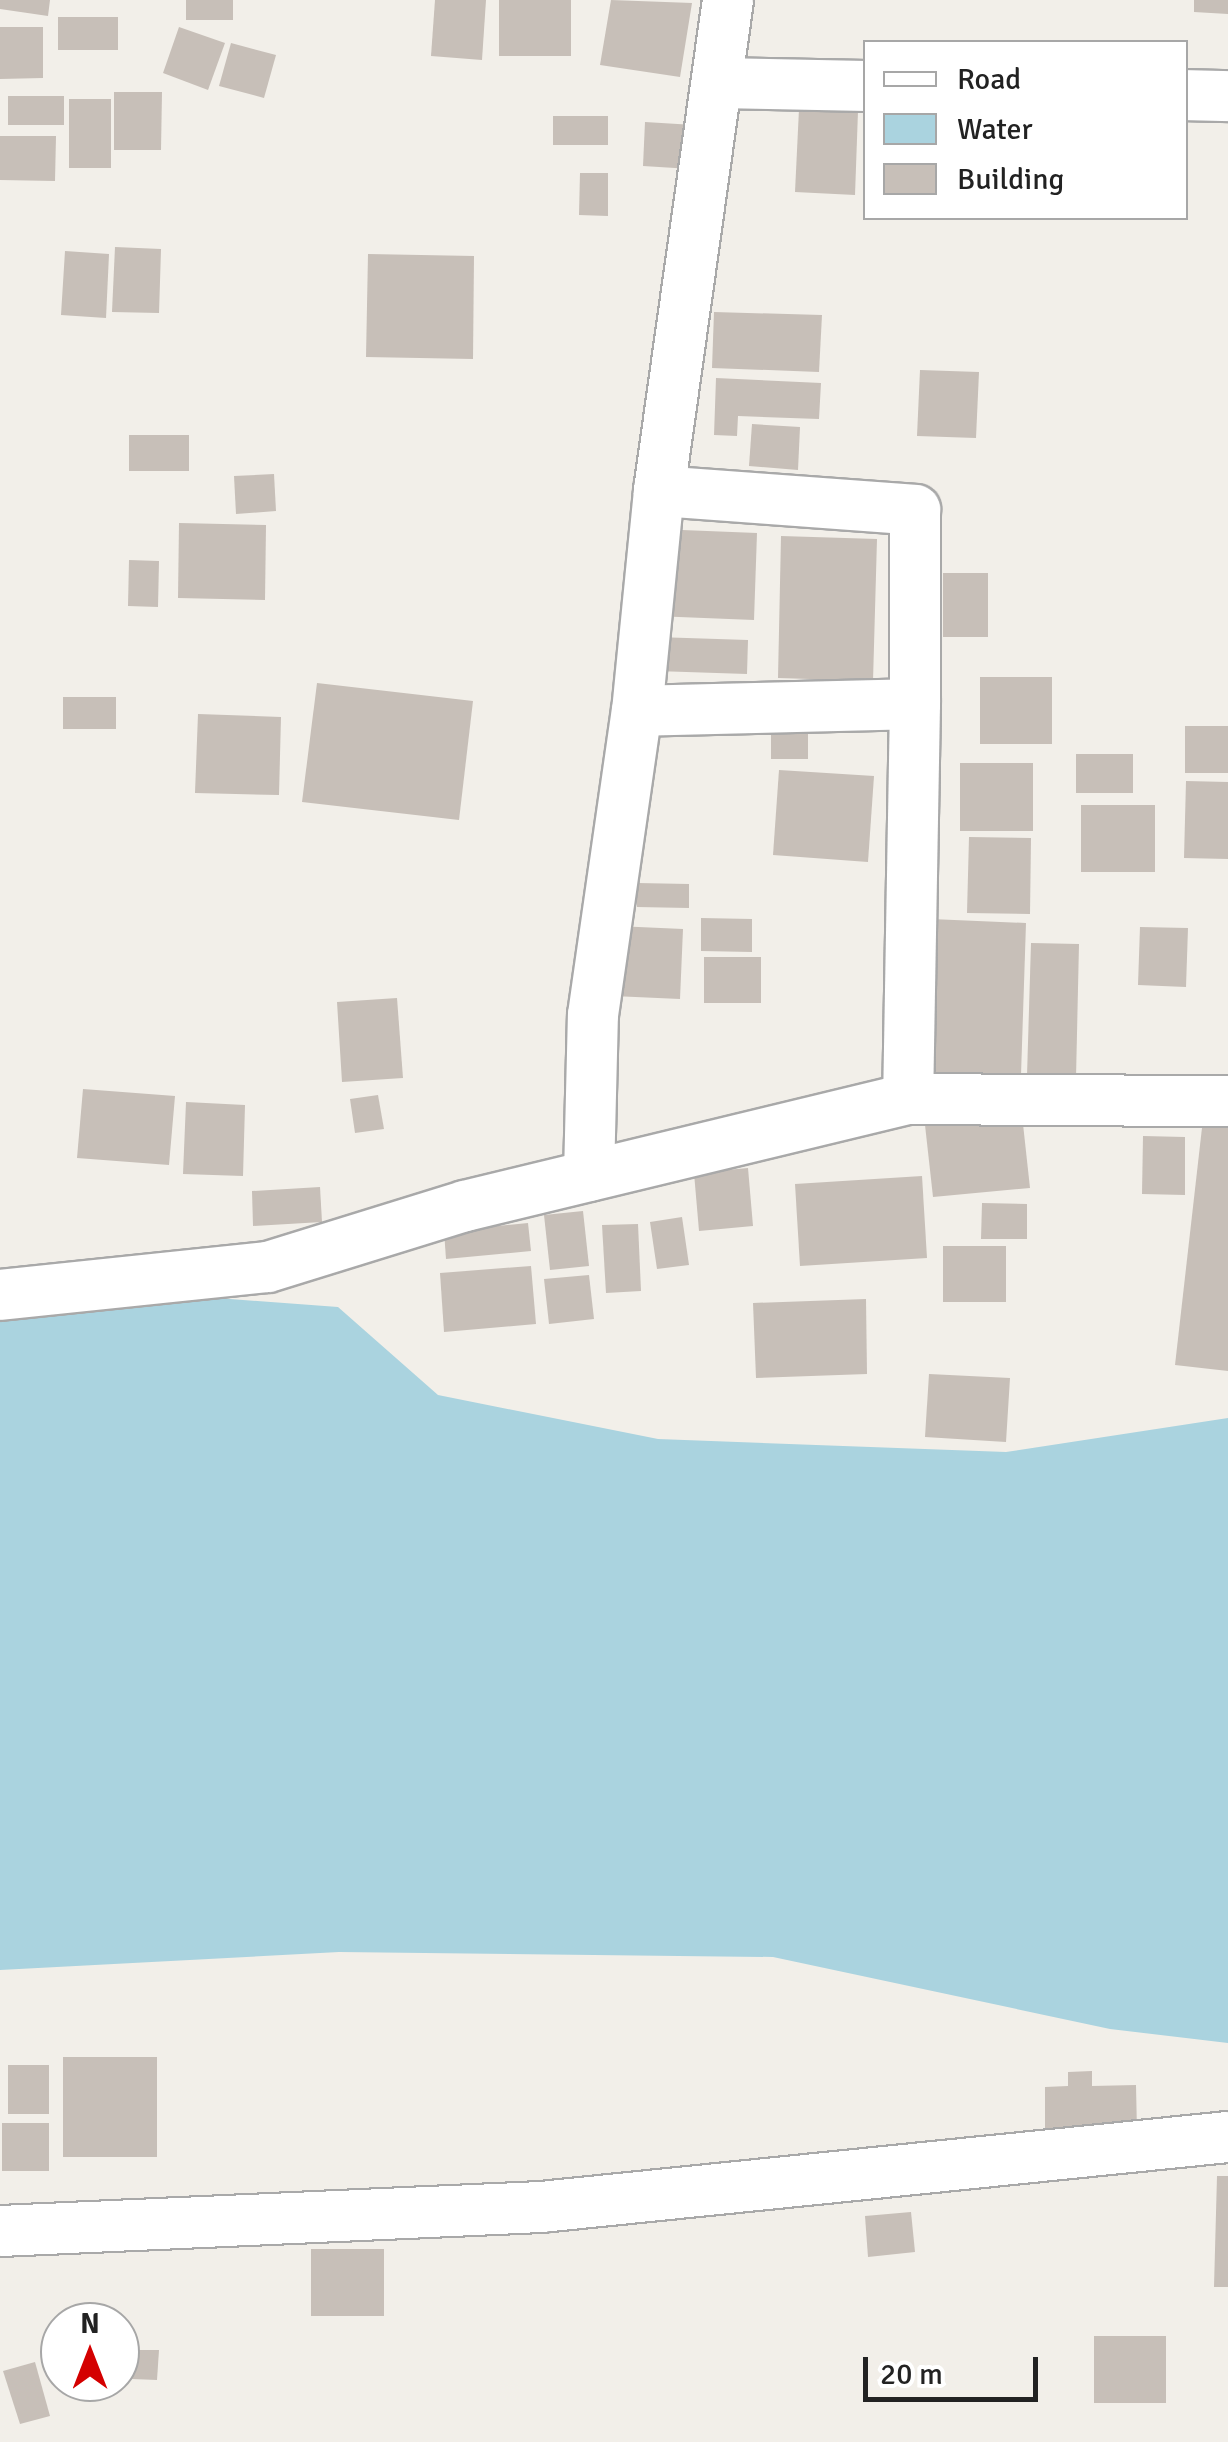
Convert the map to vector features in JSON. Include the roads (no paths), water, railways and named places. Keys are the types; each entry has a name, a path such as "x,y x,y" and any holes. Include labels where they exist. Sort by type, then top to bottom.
{"street":[{"path":"588,1176 593,1014 636,711 659,491 720,83 728,0"},
{"path":"720,83 863,86"},
{"path":"1188,94 1228,96"},
{"path":"659,491 914,510 908,1099"},
{"path":"636,711 914,704"},
{"path":"0,1295 268,1267 588,1176 908,1099 1228,1101"},
{"path":"0,2231 542,2207 1228,2136"}],"water":[{"path":"204,1297 338,1307 438,1395 658,1439 1006,1452 1228,1418 1228,2043 1110,2029 773,1957 339,1952 0,1970 0,1321"}]}
